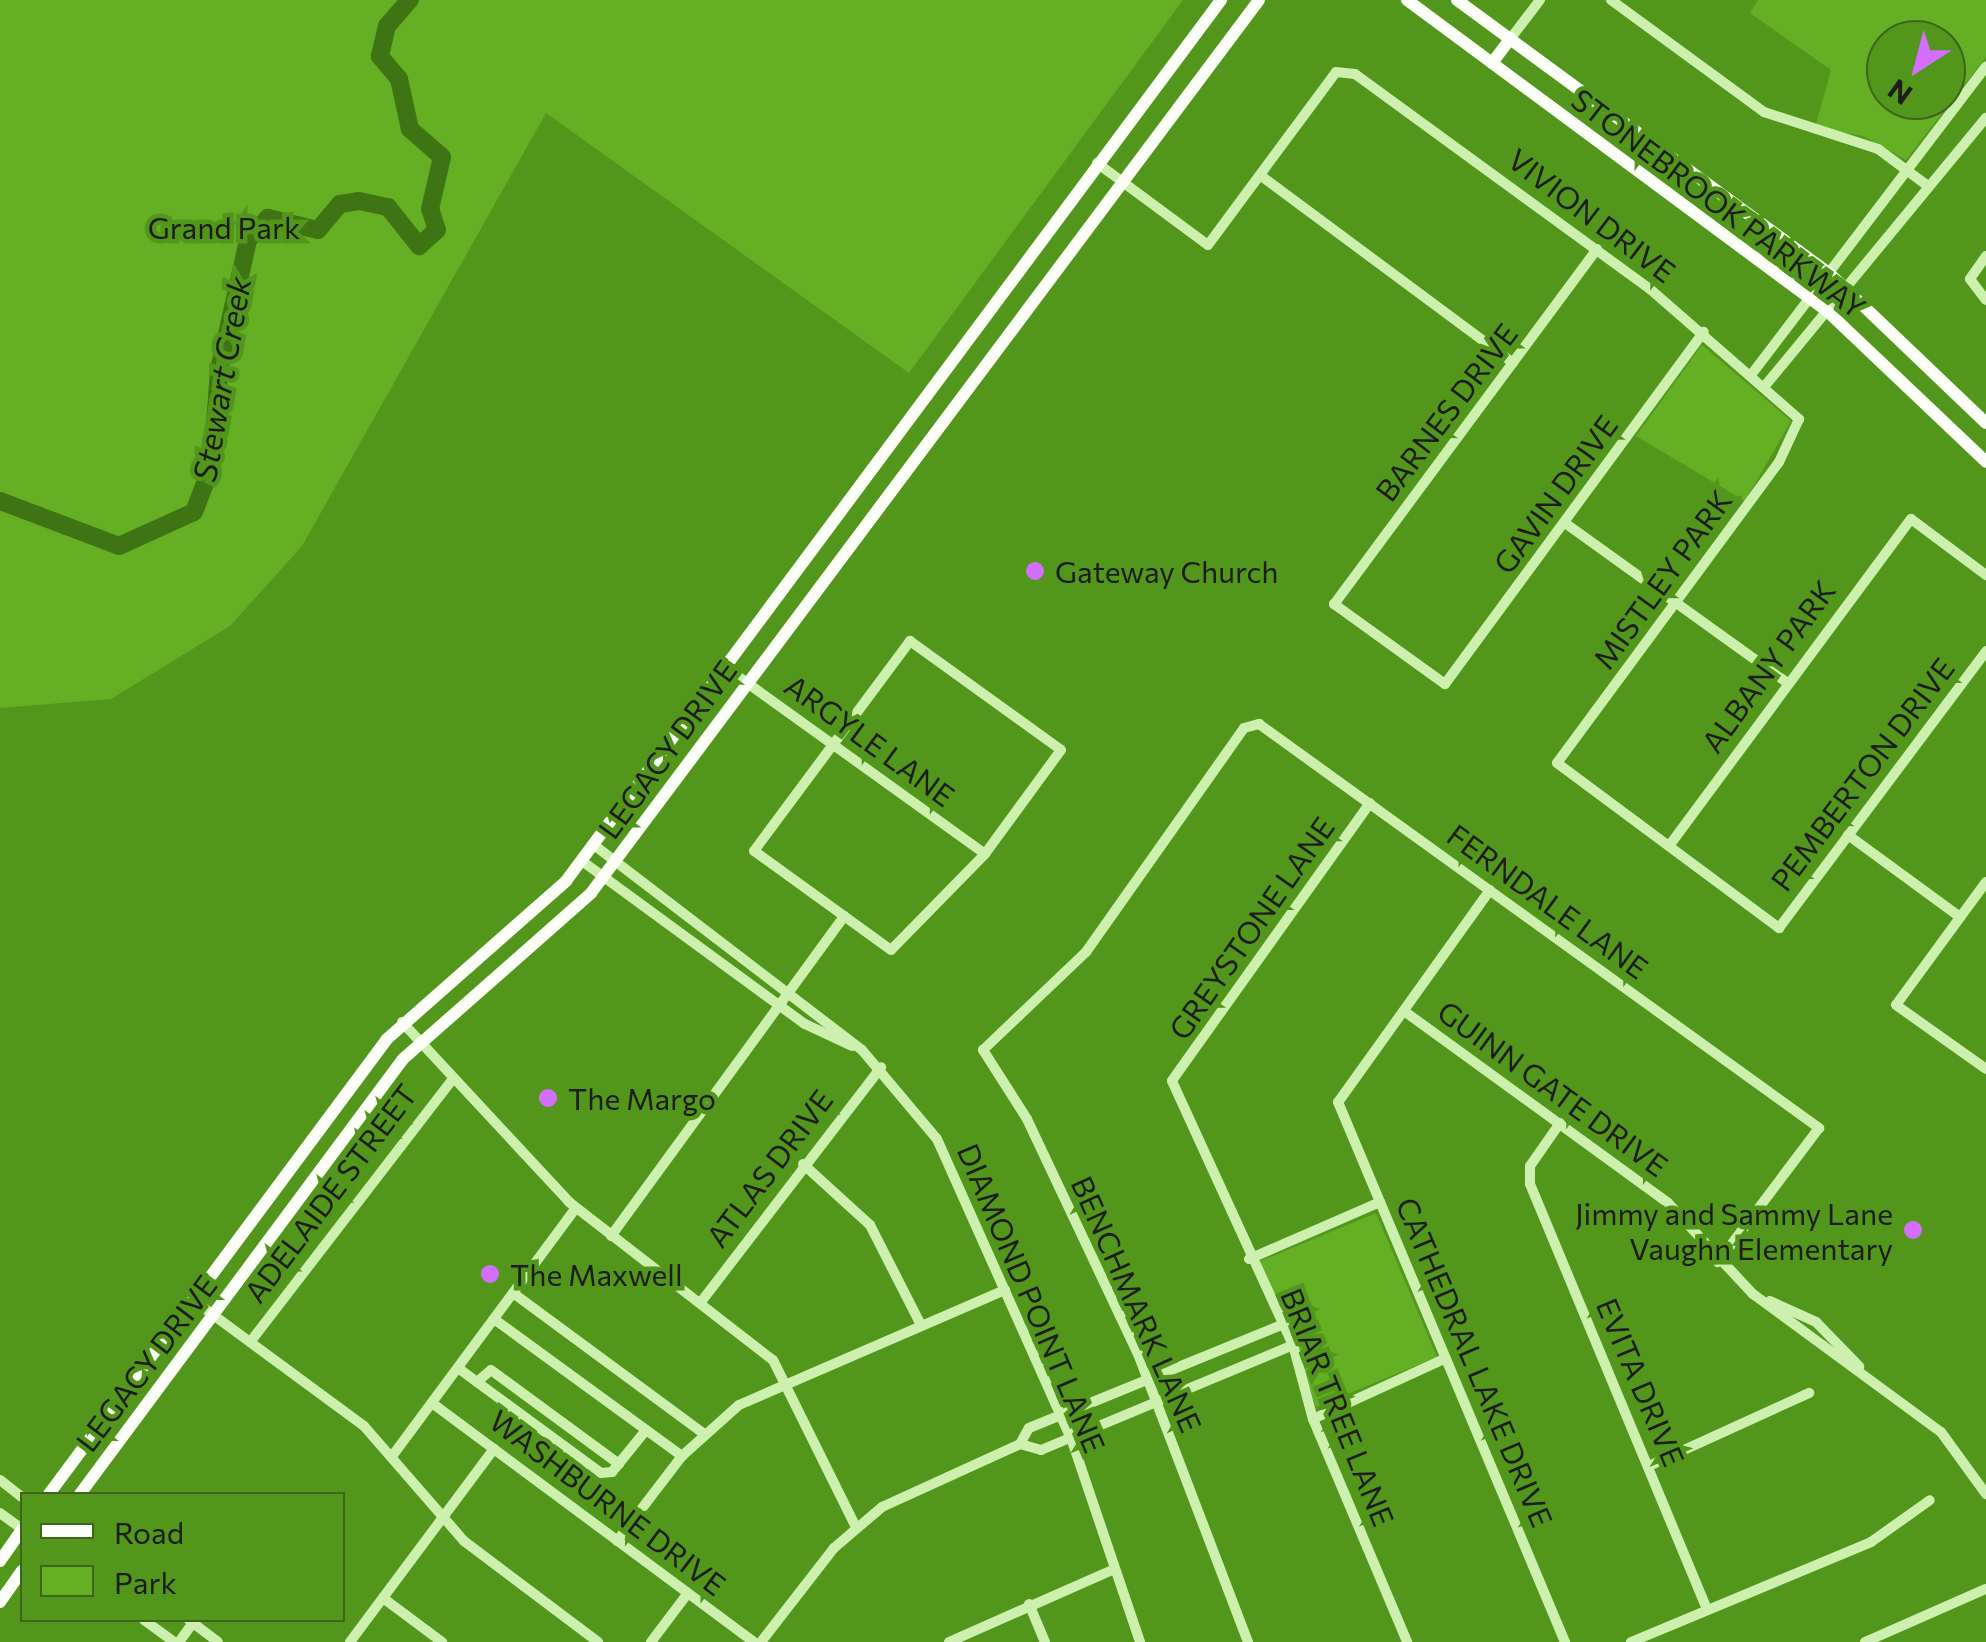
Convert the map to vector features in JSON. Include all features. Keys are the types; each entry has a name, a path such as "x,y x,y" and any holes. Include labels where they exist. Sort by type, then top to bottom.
{"main road":[{"name":"LEGACY DRIVE","path":"51,1492 402,1022 531,918 582,861 1221,0"},
{"name":"LEGACY DRIVE","path":"81,1492 420,1040 537,948 604,876 1119,179 1259,0"},
{"name":"STONEBROOK PARKWAY","path":"1407,0 1828,312 1986,462"},
{"name":"STONEBROOK PARKWAY","path":"1456,0 1833,277 1986,423"},
{"path":"1492,63 1511,38"},
{"path":"927,396 948,411"},
{"path":"0,1561 20,1533"},
{"path":"0,1602 20,1574"}],"street":[{"path":"1511,38 1540,0"},
{"path":"1611,0 1770,116 1866,144 1912,171 1928,186"},
{"path":"1751,375 1833,277 1986,66"},
{"name":"VIVION DRIVE","path":"1260,175 1342,70 1596,249 1704,332 1799,419"},
{"path":"1764,387 1986,118"},
{"path":"1097,163 1208,244 1260,175 1513,363"},
{"name":"BARNES DRIVE","path":"1445,684 1334,604 1596,249"},
{"path":"1986,256 1970,279 1986,300"},
{"name":"GAVIN DRIVE","path":"1445,684 1704,332"},
{"name":"MISTLEY PARK","path":"1669,846 1557,763 1676,603 1799,419"},
{"name":"ALBANY PARK","path":"1669,846 1911,519 1986,575"},
{"path":"1564,523 1788,683"},
{"path":"910,641 1062,750 986,854 891,950 754,852 834,744 910,641"},
{"name":"PEMBERTON DRIVE","path":"1669,846 1779,928 1986,650"},
{"name":"ARGYLE LANE","path":"725,668 986,854"},
{"name":"FERNDALE LANE","path":"983,1050 1086,952 1244,728 1259,724 1820,1128 1718,1262"},
{"name":"GREYSTONE LANE","path":"1172,1081 1370,804"},
{"path":"1848,836 1960,918"},
{"name":"DIAMOND POINT LANE","path":"594,845 794,992 862,1050 937,1139 1071,1438 1110,1571 1140,1642"},
{"name":"DIAMOND POINT LANE","path":"582,861 783,1007 862,1050"},
{"path":"1986,882 1896,1005 1986,1069"},
{"path":"1404,1012 1490,890"},
{"path":"611,1236 794,992 844,916"},
{"name":"CATHEDRAL LAKE DRIVE","path":"1404,1012 1338,1102 1564,1642"},
{"name":"GUINN GATE DRIVE","path":"1404,1012 1668,1203 1718,1262 1754,1294 1941,1432 1986,1494"},
{"path":"402,1022 576,1208 701,1302 788,1381 856,1527"},
{"name":"BENCHMARK LANE","path":"983,1050 1027,1119 1156,1398 1248,1642"},
{"name":"ATLAS DRIVE","path":"701,1302 880,1067"},
{"name":"ADELAIDE STREET","path":"251,1341 454,1079"},
{"name":"BRIAR TREE LANE","path":"1172,1081 1249,1259 1293,1345 1313,1418 1407,1642"},
{"name":"EVITA DRIVE","path":"1560,1123 1530,1166 1530,1184 1651,1465 1707,1610"},
{"path":"803,1164 870,1225 920,1325"},
{"path":"1249,1259 1380,1202"},
{"path":"393,1454 576,1208"},
{"path":"617,1541 703,1434 788,1381 1005,1290"},
{"path":"514,1293 703,1434"},
{"path":"193,1300 393,1454 442,1519 598,1642"},
{"path":"494,1319 682,1456"},
{"path":"758,1642 856,1527 1020,1444 1029,1428 1282,1325"},
{"path":"1020,1444 1041,1450 1156,1398 1293,1345"},
{"path":"1313,1418 1446,1358"},
{"path":"458,1368 601,1472 619,1464 646,1430"},
{"path":"478,1382 492,1370 619,1464"},
{"path":"1651,1465 1809,1393"},
{"name":"WASHBURNE DRIVE","path":"432,1403 758,1642"},
{"path":"350,1642 494,1449"},
{"path":"1631,1642 1870,1542 1930,1500"},
{"path":"0,1513 20,1528"},
{"path":"949,1642 1110,1571"},
{"path":"1865,1642 1986,1589"},
{"path":"651,1642 688,1593"},
{"path":"383,1598 442,1642"},
{"path":"1029,1604 1045,1642"},
{"path":"147,1622 177,1642"},
{"path":"192,1622 218,1642"}],"green space":[{"name":"Grand Park","path":"0,0 1183,0 909,373 546,113 302,546 230,626 111,699 0,708"},
{"path":"1758,0 1986,0 1986,57 1966,83 1966,20 1866,20 1866,120 1937,120 1906,160 1863,136 1815,128 1831,70 1750,13"},
{"path":"1702,345 1791,421 1745,501 1636,436"},
{"path":"1376,1213 1437,1357 1316,1407 1292,1331 1256,1263"}],"waterway":[{"name":"Stewart Creek","path":"0,501 119,546 194,512 212,465 219,370 248,240 268,218 318,230 340,204 359,201 388,207 419,246 437,230 430,209 442,157 410,129 399,79 380,56 387,26 410,0"}],"place":[{"name":"Gateway Church","path":"1035,571"},
{"name":"The Margo","path":"548,1098"},
{"name":"Jimmy and Sammy Lane Vaughn Elementary","path":"1913,1230"},
{"name":"The Maxwell","path":"490,1274"}]}
